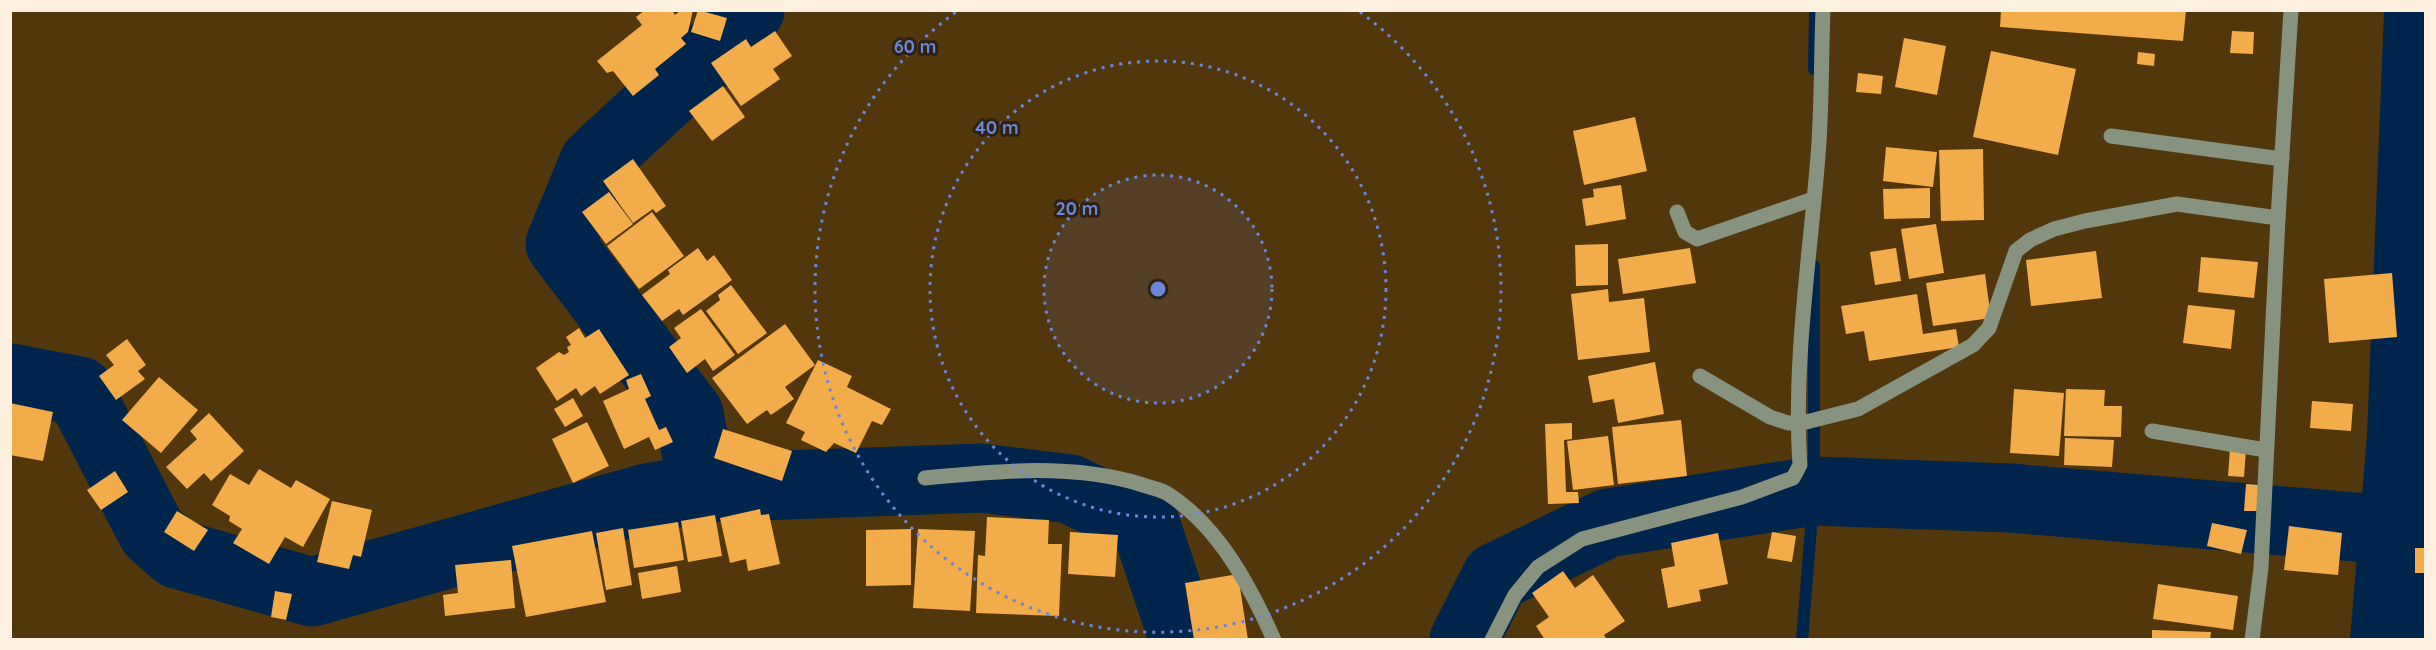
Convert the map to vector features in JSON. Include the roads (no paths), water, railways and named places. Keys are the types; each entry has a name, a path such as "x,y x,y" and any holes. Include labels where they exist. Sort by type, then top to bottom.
{"street":[{"path":"1492,639 1515,595 1538,567 1582,539 1742,497 1793,478 1800,465 1813,199 1818,155 1823,10"},
{"path":"2252,639 2261,568 2278,218 2291,10"},
{"path":"2111,136 2282,159"},
{"path":"1677,212 1685,232 1697,239 1813,199"},
{"path":"1700,376 1770,417 1788,423 1858,409 1973,345 1989,328 2016,251 2030,240 2054,229 2177,204 2278,218"},
{"path":"2152,431 2266,450"},
{"path":"925,478 1019,470 1095,474 1128,480 1166,492 1194,513 1216,539 1253,593 1274,639"}],"water":[{"path":"2384,11 2425,11 2425,639 2350,640 2367,435"}],"waterway":[{"path":"703,488 689,414 560,244 594,162 729,37 750,10"},
{"path":"1814,69 1815,10"},
{"path":"1802,640 1814,491 1814,266"},
{"path":"10,378 79,391 152,532 177,554 312,592 647,498 703,488 981,478 1070,489 1146,526 1184,640"},
{"path":"1464,640 1496,577 1608,523 1814,491 2010,498 2402,531 2426,529"}]}
